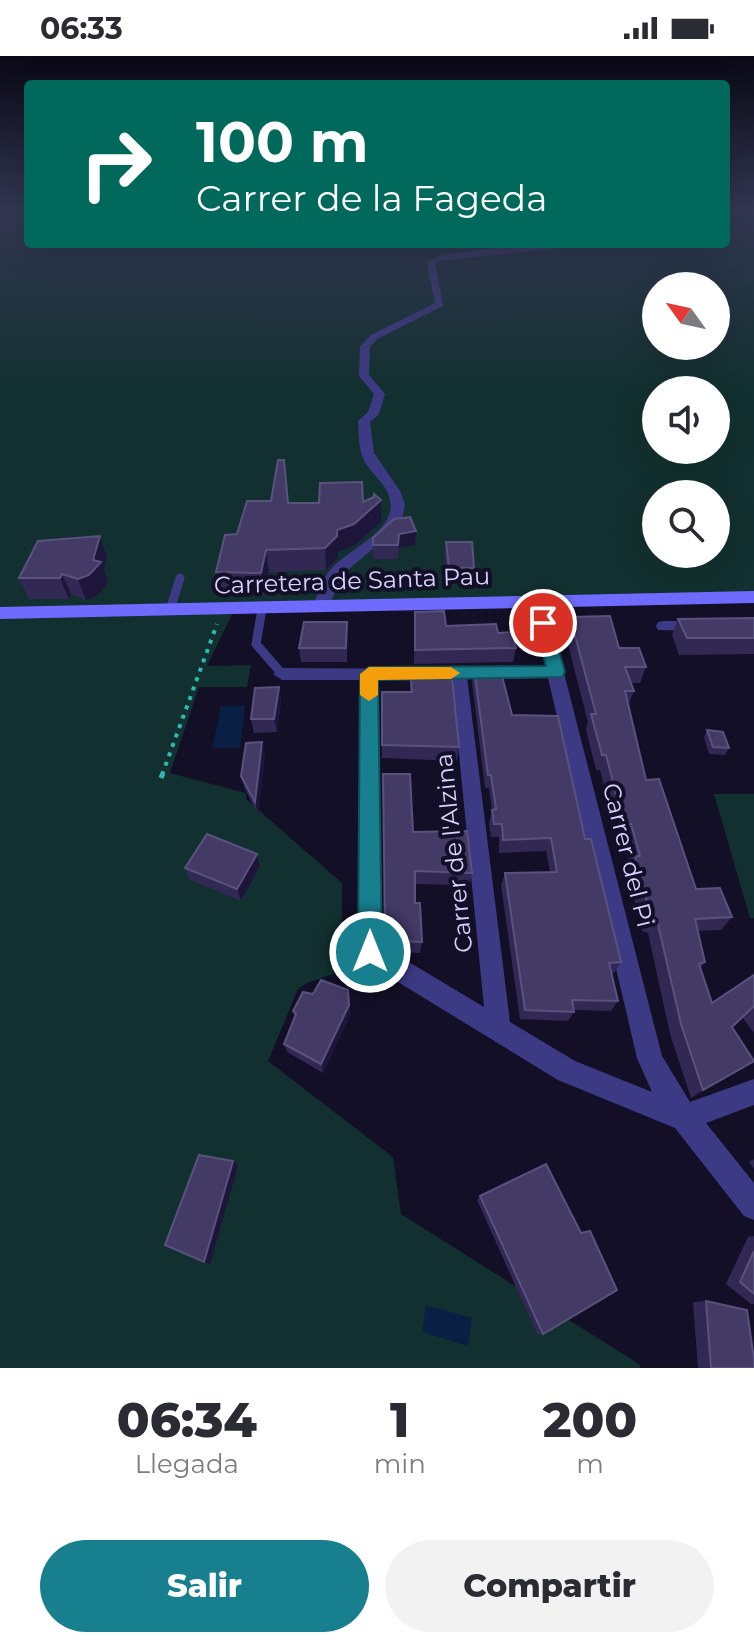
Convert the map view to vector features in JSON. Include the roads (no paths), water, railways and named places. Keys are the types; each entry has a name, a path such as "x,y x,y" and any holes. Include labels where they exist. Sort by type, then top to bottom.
{"main road":[{"name":"Carretera de Santa Pau","path":"0,613 320,608 537,599 754,597"}],"street":[{"path":"320,608 331,579 361,548 391,528 398,515 398,500 393,489 370,461 365,445 364,421 373,414 380,394 364,376 365,346 374,337 440,304 433,271"},
{"name":"Carrer del Pi","path":"537,599 650,1058 684,1118 754,1206"},
{"path":"664,626 709,625"},
{"path":"282,674 556,672"},
{"name":"Carrer de l'Alzina","path":"460,673 498,1027"},
{"path":"369,674 370,952 567,1071 684,1118 754,1092"}],"lane":[{"path":"170,610 180,578"},
{"path":"262,609 256,644 282,674"}],"water":[{"path":"221,706 245,706 240,748 212,748"},
{"path":"426,1305 472,1318 468,1346 422,1332"}]}
